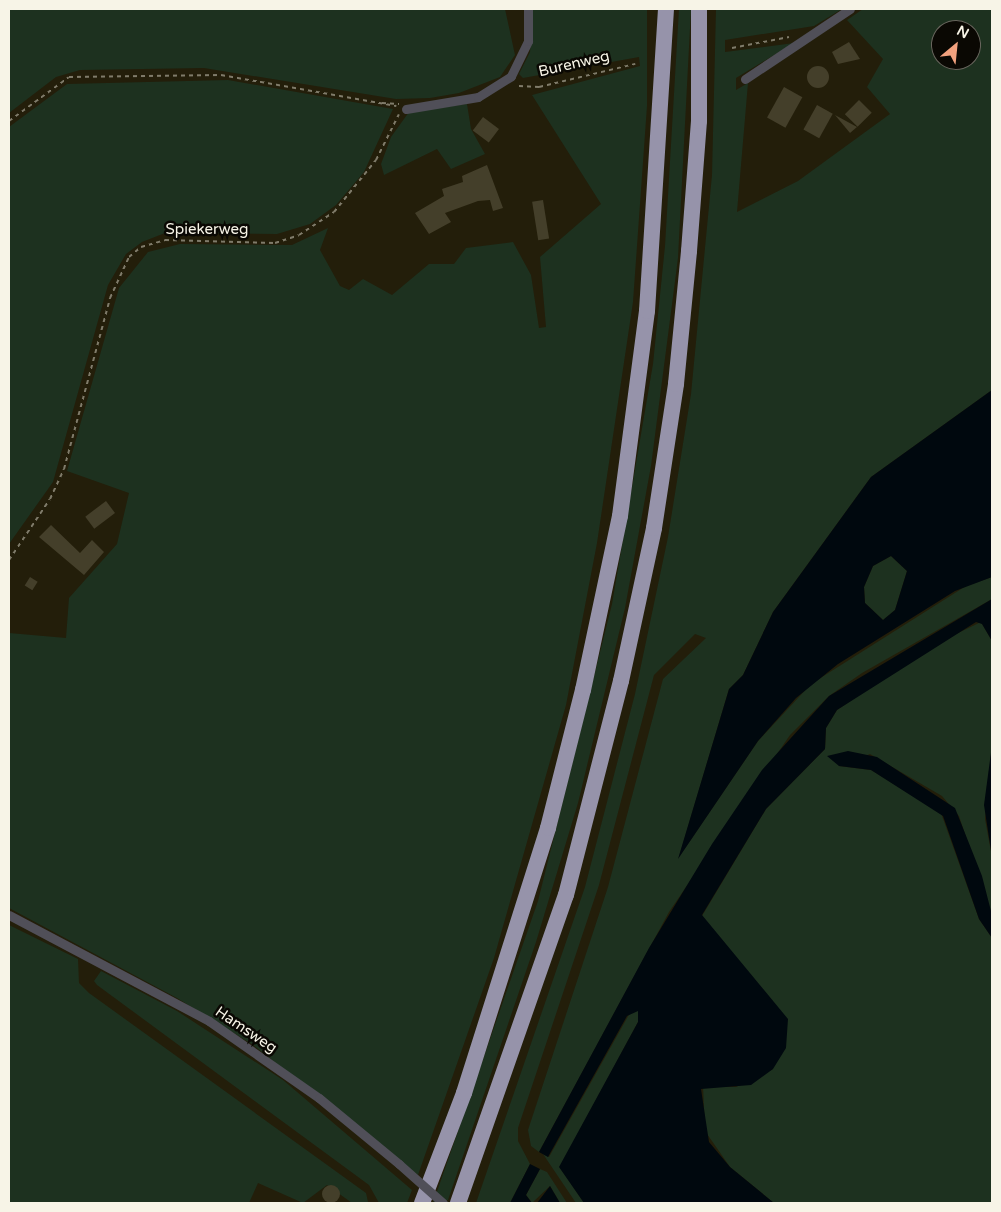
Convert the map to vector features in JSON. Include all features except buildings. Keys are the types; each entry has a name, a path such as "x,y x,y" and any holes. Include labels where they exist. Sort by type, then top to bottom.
{"highway":[{"path":"422,1203 464,1094 548,828 584,690 620,516 648,302 666,9"},
{"path":"458,1203 566,895 621,681 654,528 676,384 689,252 699,121 699,9"}],"street":[{"path":"405,108 473,98 511,76 528,41 528,9"},
{"path":"745,79 850,9"},
{"name":"Hamsweg","path":"9,915 209,1021 319,1098 443,1203"}],"path":[{"path":"732,48 793,36"},
{"name":"Burenweg","path":"519,86 539,87 635,64"},
{"path":"9,121 70,77 221,75 405,108"},
{"name":"Spiekerweg","path":"9,560 50,499 64,469 110,298 129,256 153,242 275,243 310,229 334,212 352,190 405,108"}],"green space":[{"path":"9,9 505,9 515,55 500,77 459,93 430,98 396,99 204,68 80,70 56,77 9,113"},
{"path":"533,9 647,9 647,106 633,302 597,543 566,705 494,958 418,1175 253,1045 177,998 9,908 9,633 66,638 69,598 117,544 129,493 67,471 119,288 148,252 180,244 292,245 328,228 320,250 340,286 349,290 363,279 392,295 429,264 454,264 466,248 513,242 531,275 539,328 546,327 540,257 601,204 532,95 640,66 639,57 523,78 519,74 530,52"},
{"path":"679,9 691,9 678,258 651,466 625,608 578,803 536,942 448,1200 433,1203 538,901 612,604 653,364 665,246"},
{"path":"716,9 842,9 814,26 725,40 725,52 794,43 736,78 736,90 748,83 737,212 798,181 890,114 867,87 883,59 847,20 863,9 992,9 992,390 871,477 773,612 743,675 729,689 679,857 758,741 811,684 966,586 992,577 992,599 862,673 829,696 790,735 669,912 539,1152 531,1146 528,1130 608,887 663,679 706,638 695,634 654,675 599,885 518,1128 518,1141 530,1164 510,1203 476,1203 585,887 635,694 668,537 691,394 712,175"},
{"path":"228,80 393,109 364,172 336,205 310,224 277,234 165,233 142,242 126,254 108,285 53,482 9,544 9,127 67,84"},
{"path":"467,104 471,129 485,154 451,169 437,149 384,175 381,164 391,137 409,112"},
{"path":"891,556 907,571 895,610 883,620 865,603 864,587 873,566"},
{"path":"981,622 992,641 992,745 985,819 992,857 992,915 959,816 942,796 870,754 839,766 871,770 941,813 979,919 992,938 992,1203 774,1203 730,1167 705,1131 703,1086 736,1087 773,1069 702,916 766,809 825,749 826,728 837,710 933,645"},
{"path":"9,925 78,959 79,983 89,993 366,1193 368,1202 352,1203 327,1185 303,1203 258,1183 249,1203 9,1203"},
{"path":"101,971 177,1011 283,1080 412,1190 407,1203 379,1203 369,1185 97,985 94,981"},
{"path":"631,1011 638,1011 638,1022 560,1167 584,1203 576,1203 543,1154 549,1157"},
{"path":"540,1169 547,1172 567,1203 560,1203 550,1186 532,1203 526,1195"}],"shaded area":[{"path":"992,390 992,577 955,591 838,664 796,698 758,741 678,859 729,689 743,675 773,612 871,477","holes":["891,556 907,571 895,610 883,620 865,603 864,587 873,566"]},
{"path":"992,599 992,641 982,624 976,622 837,710 826,728 825,749 766,809 702,915 788,1019 786,1048 773,1069 751,1085 701,1089 709,1142 730,1167 774,1203 584,1203 559,1167 638,1022 638,1011 627,1016 548,1157 539,1152 649,948 712,844 762,770 829,696"},
{"path":"992,745 992,857 984,805"},
{"path":"848,751 877,757 955,808 982,876 992,915 992,938 979,919 943,816 871,770 839,766 827,756"},
{"path":"530,1164 540,1169 526,1195 532,1203 510,1203"},
{"path":"550,1186 560,1203 537,1203"}]}
